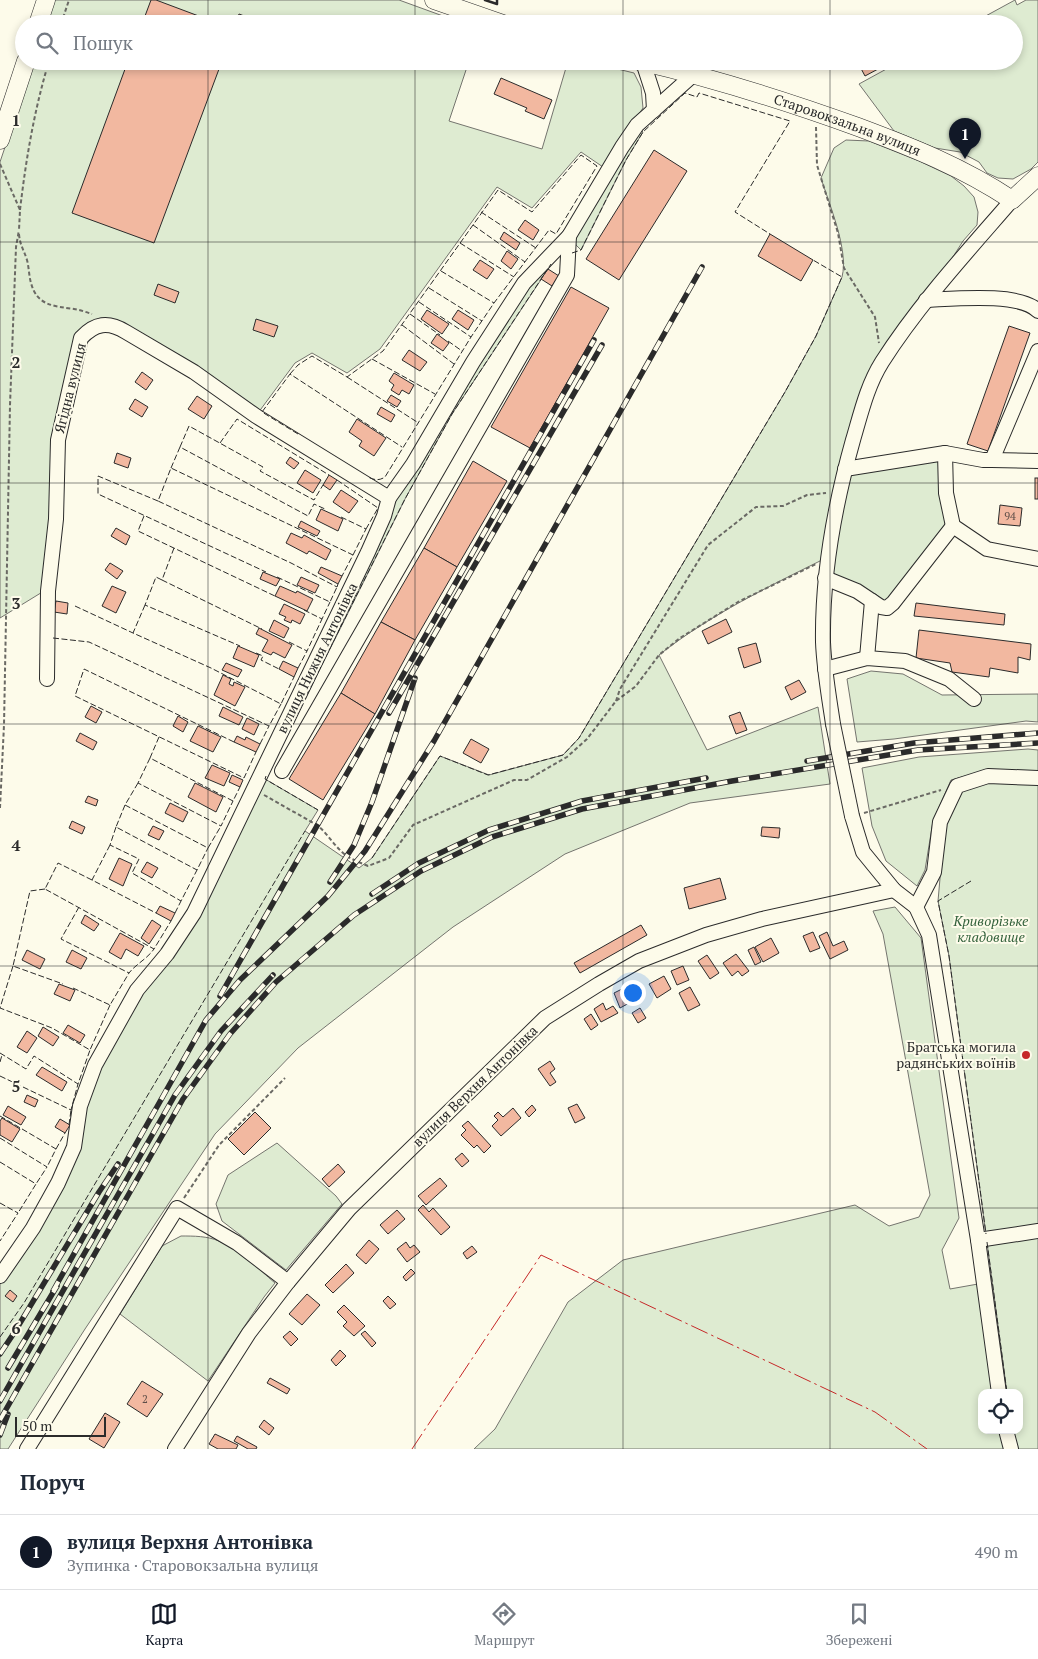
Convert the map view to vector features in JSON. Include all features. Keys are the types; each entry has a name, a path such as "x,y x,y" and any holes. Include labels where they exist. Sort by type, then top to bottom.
{"main road":[{"path":"41,15 46,0"},
{"path":"434,0 477,15"},
{"path":"0,140 23,70"},
{"name":"Старовокзальна вулиця","path":"672,70 754,91 910,147 958,168 1012,200"},
{"path":"1012,200 1038,176"}],"street":[{"path":"644,70 653,93 654,110"},
{"name":"вулиця Нижня Антонівка","path":"0,1276 33,1228 58,1183 74,1147 80,1106 95,1065 137,990 167,954 194,913 368,552 390,498 413,464 473,362 524,283 569,236 637,125 692,75"},
{"path":"998,1389 978,1240 928,935 916,906 894,890 863,852 852,816 833,724 823,641 825,578 845,469 866,394 882,363 926,300 1012,200"},
{"path":"282,771 567,275 569,236"},
{"path":"926,300 1003,299 1022,301 1033,306 1038,311"},
{"name":"Ягідна вулиця","path":"46,679 48,591 56,519 58,440 81,338 92,327 108,325 117,327"},
{"path":"117,327 194,372 256,416 390,498"},
{"path":"992,460 1038,351"},
{"path":"845,469 945,453 983,460 1038,461"},
{"path":"945,453 946,493 953,526 987,549 1038,559"},
{"path":"825,578 857,591 881,607 887,608 893,603 953,526"},
{"path":"868,658 872,601"},
{"path":"825,669 868,658 905,661 949,679 974,699"},
{"path":"916,906 934,872 940,822 957,786 988,776 1038,778"},
{"name":"вулиця Верхня Антонівка","path":"175,1449 249,1333 288,1282 350,1209 545,1018 640,960 706,935 762,919 894,890"},
{"path":"27,1449 177,1208 237,1243 288,1282"},
{"path":"978,1240 1038,1231"},
{"path":"1007,1434 1011,1449"}],"path":[{"path":"64,15 69,0"},
{"path":"47,70 34,118 25,165 20,210 20,245 26,258 31,284 36,295 48,305 57,308 75,309 99,316 117,327"},
{"path":"816,112 817,165 838,232 844,268 876,317 882,363"},
{"path":"0,164 20,210"},
{"path":"0,808 4,725 10,405 16,247 19,230"},
{"path":"616,701 620,688 708,544 756,507 783,506 807,495 841,492"},
{"path":"254,789 322,829 342,852 356,862 368,866 389,858 413,826 514,780 527,780 567,757 587,739 616,701 636,686 659,655 680,638 738,602 829,557"},
{"path":"852,816 957,786"},
{"path":"177,1208 219,1145 285,1078"}],"green space":[{"path":"54,0 399,0 440,15 49,15"},
{"path":"1015,0 1017,5 1026,0 1038,0 1038,162 1031,169 1013,179 998,178 987,173 979,162 960,152 935,148 894,131 859,84 885,70 1023,70 1023,15 988,15"},
{"path":"31,70 466,70 449,121 542,149 565,70 622,70 634,73 641,87 643,108 603,167 581,152 532,208 497,187 380,349 347,373 312,353 295,363 258,413 197,369 91,324 53,481 44,591 0,618 0,162"},
{"path":"639,128 643,132 626,160 581,250 576,245 573,237"},
{"path":"846,140 869,141 919,161 951,176 974,197 978,212 977,225 963,241 926,300 882,363 845,468 945,453 953,526 887,608 825,578 828,557 763,590 699,626 659,655 707,750 818,707 830,784 690,803 565,854 453,927 298,1048 215,1134 85,1329 8,1449 0,1449 0,1281 35,1229 98,1066 140,992 171,956 394,501 527,285 556,257 452,414 405,499 265,779 318,810 305,831 359,868 372,858 440,756 489,775 563,755 579,738 785,392 816,336 842,277 843,266 841,241 821,178 834,148"},
{"path":"871,671 903,674 942,695 1038,694 1038,722 1026,721 894,739 857,742 847,679"},
{"path":"1028,749 1038,750 1038,771 988,770 951,780 933,821 925,870 917,886 886,861 872,826 862,768 919,757"},
{"name":"Криворізьке кладовище","path":"989,781 1038,784 1038,1449 1018,1449 1014,1434 1023,1434 1023,1389 1006,1389 949,956 938,901 945,822 960,791"},
{"path":"895,907 921,938 959,1218 942,1250 950,1289 978,1284 992,1389 978,1389 978,1434 1000,1434 1004,1449 474,1449 495,1429 568,1302 623,1260 855,1205 889,1226 919,1217 930,1195 883,934 873,911"},
{"path":"277,1143 336,1196 342,1204 286,1270 222,1221 216,1204 228,1175"},
{"path":"181,1236 214,1239 235,1249 275,1283 208,1381 120,1314 162,1246"}],"building":[{"path":"151,0 156,0 196,15 145,15"},
{"path":"125,70 219,70 154,243 72,213"},
{"path":"862,70 876,70 865,76"},
{"path":"501,78 552,100 544,119 525,111 527,108 494,94"},
{"path":"654,150 687,171 619,280 586,259"},
{"path":"525,220 539,230 533,240 518,230"},
{"path":"504,232 520,243 516,250 500,239"},
{"path":"770,234 813,260 801,281 758,256"},
{"path":"507,251 518,259 511,269 501,261"},
{"path":"480,260 494,269 487,279 473,270"},
{"path":"548,269 559,276 552,286 541,279"},
{"path":"158,284 179,292 175,303 154,295"},
{"path":"571,287 609,308 530,448 491,427"},
{"path":"427,310 449,324 442,334 421,319"},
{"path":"458,310 474,320 468,330 452,319"},
{"path":"256,319 278,326 274,337 253,330"},
{"path":"1009,326 1030,333 988,451 967,444"},
{"path":"437,334 449,343 443,351 431,343"},
{"path":"409,350 427,362 420,371 402,360"},
{"path":"142,372 153,380 146,390 135,382"},
{"path":"394,373 414,385 409,394 402,390 399,395 391,390 394,385 389,381"},
{"path":"391,395 401,401 397,407 387,401"},
{"path":"197,396 212,406 204,419 188,409"},
{"path":"135,399 148,407 142,417 129,409"},
{"path":"381,407 395,415 391,422 377,414"},
{"path":"357,419 386,438 374,456 359,446 362,441 349,432"},
{"path":"117,453 131,458 128,468 114,463"},
{"path":"290,457 299,463 294,469 286,463"},
{"path":"473,461 507,481 457,567 424,548"},
{"path":"305,470 321,480 313,493 297,483"},
{"path":"329,475 337,480 330,490 323,485"},
{"path":"1035,478 1038,478 1038,499 1035,499"},
{"path":"341,490 358,501 349,513 333,502"},
{"path":"1000,505 1022,508 1020,526 998,524"},
{"path":"321,509 343,519 338,531 316,520"},
{"path":"301,521 320,531 317,536 298,527"},
{"path":"116,528 130,536 126,545 111,536"},
{"path":"291,533 302,538 304,535 331,550 326,560 309,551 307,554 286,543"},
{"path":"424,548 457,567 415,640 381,622"},
{"path":"110,563 123,571 117,579 105,570"},
{"path":"321,567 342,576 338,584 318,573"},
{"path":"263,572 280,579 276,586 260,579"},
{"path":"301,577 319,585 315,593 297,585"},
{"path":"112,586 126,592 116,613 102,606"},
{"path":"280,586 296,593 297,591 313,599 307,611 275,596"},
{"path":"56,601 68,603 67,614 54,612"},
{"path":"916,603 1005,614 1004,625 914,616"},
{"path":"284,604 305,614 300,624 292,620 291,623 284,620 286,617 279,614"},
{"path":"726,619 732,632 708,644 702,631"},
{"path":"274,620 289,628 284,638 269,631"},
{"path":"381,622 415,640 375,714 341,693"},
{"path":"259,628 292,645 285,658 273,652 271,655 262,651 268,640 256,634"},
{"path":"919,630 1031,644 1030,660 1018,657 1018,673 990,668 989,677 952,672 950,663 916,658"},
{"path":"756,643 761,662 744,668 738,648"},
{"path":"238,646 259,655 254,667 233,658"},
{"path":"283,661 298,668 294,677 279,669"},
{"path":"226,663 242,670 238,677 222,670"},
{"path":"223,675 231,679 229,684 233,686 234,682 245,687 235,706 214,695"},
{"path":"799,680 806,692 791,700 785,687"},
{"path":"341,693 375,714 323,800 289,779"},
{"path":"91,706 102,712 96,723 85,717"},
{"path":"223,707 243,717 239,725 219,716"},
{"path":"740,712 747,730 736,734 729,716"},
{"path":"178,716 188,722 183,732 173,726"},
{"path":"247,718 259,724 254,735 242,729"},
{"path":"198,726 221,737 213,752 190,741"},
{"path":"80,733 97,742 93,750 76,741"},
{"path":"237,736 245,740 246,737 260,744 256,752 234,742"},
{"path":"471,739 489,749 481,763 463,753"},
{"path":"212,765 230,773 224,786 205,778"},
{"path":"232,775 243,780 240,787 229,782"},
{"path":"195,783 223,797 216,812 188,797"},
{"path":"88,796 98,800 96,806 85,802"},
{"path":"170,803 188,812 183,822 165,813"},
{"path":"72,821 85,827 82,834 69,828"},
{"path":"153,826 164,831 159,840 148,835"},
{"path":"762,827 780,828 779,838 761,836"},
{"path":"119,858 132,864 123,886 109,879"},
{"path":"147,862 158,868 152,878 141,872"},
{"path":"720,878 726,899 689,909 684,888"},
{"path":"160,906 175,913 171,921 156,913"},
{"path":"85,915 99,924 94,931 81,923"},
{"path":"152,920 161,926 149,944 141,938"},
{"path":"641,925 647,935 580,973 574,963"},
{"path":"813,932 820,948 810,952 803,936"},
{"path":"827,932 833,946 844,941 848,950 830,959 819,936"},
{"path":"120,933 144,946 138,956 126,949 121,959 109,952"},
{"path":"771,938 779,953 763,962 755,947"},
{"path":"754,947 761,962 755,965 748,950"},
{"path":"27,950 45,959 40,969 22,960"},
{"path":"72,950 87,958 81,969 66,962"},
{"path":"736,954 749,971 742,976 738,971 732,976 723,963"},
{"path":"707,955 719,973 710,979 698,961"},
{"path":"683,966 689,980 677,985 671,971"},
{"path":"664,976 671,989 657,998 649,984"},
{"path":"59,984 75,990 70,1001 54,994"},
{"path":"626,987 633,1001 620,1008 614,993"},
{"path":"690,987 700,1005 688,1011 679,993"},
{"path":"603,1003 606,1010 613,1006 618,1013 601,1022 594,1009"},
{"path":"640,1008 646,1018 638,1023 632,1013"},
{"path":"591,1014 598,1025 591,1030 584,1019"},
{"path":"68,1025 85,1035 80,1043 63,1033"},
{"path":"43,1027 59,1037 53,1046 38,1036"},
{"path":"27,1031 37,1038 27,1053 17,1047"},
{"path":"550,1061 555,1069 550,1073 556,1082 550,1086 538,1069"},
{"path":"42,1067 67,1082 62,1091 36,1075"},
{"path":"27,1095 38,1100 35,1107 24,1102"},
{"path":"577,1104 585,1118 575,1123 568,1108"},
{"path":"532,1105 536,1110 529,1117 525,1112"},
{"path":"8,1106 26,1117 21,1125 3,1115"},
{"path":"513,1108 521,1118 501,1136 492,1126 498,1120 494,1116 498,1112 503,1117"},
{"path":"255,1112 271,1128 244,1155 228,1139"},
{"path":"2,1118 20,1129 12,1142 0,1135 0,1121"},
{"path":"60,1119 70,1125 65,1133 55,1127"},
{"path":"468,1121 491,1146 484,1153 477,1145 474,1148 461,1135 466,1130 462,1126"},
{"path":"462,1153 469,1161 462,1167 455,1159"},
{"path":"338,1164 345,1172 329,1187 322,1179"},
{"path":"440,1178 447,1186 426,1205 418,1196"},
{"path":"423,1205 429,1212 433,1208 450,1227 441,1235 418,1210"},
{"path":"397,1210 405,1219 388,1234 380,1225"},
{"path":"369,1240 379,1249 366,1264 356,1255"},
{"path":"406,1242 410,1248 414,1245 420,1252 407,1262 397,1249"},
{"path":"472,1246 477,1252 467,1259 463,1253"},
{"path":"346,1264 354,1273 333,1293 325,1285"},
{"path":"411,1269 415,1273 406,1281 403,1277"},
{"path":"10,1290 17,1296 13,1302 5,1296"},
{"path":"307,1294 320,1305 302,1325 289,1314"},
{"path":"388,1296 396,1304 390,1309 383,1301"},
{"path":"344,1305 365,1326 354,1336 343,1326 347,1322 337,1312"},
{"path":"290,1331 298,1339 291,1346 283,1337"},
{"path":"365,1331 376,1343 372,1347 361,1334"},
{"path":"340,1350 346,1356 336,1366 331,1360"},
{"path":"270,1378 290,1389 287,1394 267,1383"},
{"path":"142,1381 163,1394 147,1417 127,1404"},
{"path":"105,1413 120,1422 104,1448 89,1439"},
{"path":"264,1420 274,1428 269,1435 259,1427"},
{"path":"215,1434 238,1445 236,1449 218,1449 209,1444"},
{"path":"237,1436 257,1447 256,1449 248,1449 234,1441"}],"railway":[{"path":"53,1291 206,1020 240,980 328,896 365,851 434,741 702,267"},
{"path":"220,996 594,340"},
{"path":"389,713 602,345"},
{"path":"330,882 354,845 372,802 415,678"},
{"path":"807,761 914,743 1038,733"},
{"path":"0,1420 183,1099 230,1034 276,982 354,915 421,871 492,837 582,809 732,781 918,750 1038,743"},
{"path":"372,894 419,863 489,830 582,801 706,778"},
{"path":"0,1401 175,1095 221,1031 273,975"},
{"path":"0,1354 118,1164"},
{"path":"8,1368 57,1286"},
{"path":"0,1435 8,1414"}],"fence":[{"path":"572,253 581,250 626,160 643,132 685,93 697,97 699,93 790,121 735,212 770,234"},
{"path":"290,374 298,365 312,356 347,377 383,351 498,190 532,212 581,155 597,166 556,234 549,230 494,303 385,477 376,480 368,477"},
{"path":"481,212 536,248"},
{"path":"473,225 525,262"},
{"path":"460,243 514,277"},
{"path":"372,858 440,756 488,775 563,755 579,738 785,392 816,336 842,277 813,260"},
{"path":"295,718 405,499 452,414 551,264"},
{"path":"441,271 494,303"},
{"path":"429,288 482,321"},
{"path":"419,302 471,337"},
{"path":"410,314 440,335"},
{"path":"402,325 454,364"},
{"path":"448,341 462,351"},
{"path":"372,359 435,394"},
{"path":"298,434 262,412 290,374 402,447"},
{"path":"347,377 417,422"},
{"path":"220,443 237,419 329,475"},
{"path":"180,447 189,426 263,467 260,471 314,500 323,485"},
{"path":"171,468 180,447 308,516 314,504 325,509"},
{"path":"338,584 337,587 291,563 158,501 171,468 353,555 342,576"},
{"path":"158,501 98,476 98,494 266,572"},
{"path":"337,480 378,508 366,529"},
{"path":"144,516 138,531 277,597"},
{"path":"341,517 366,529 353,555"},
{"path":"174,548 162,580 262,629"},
{"path":"162,580 156,577 145,605 240,646"},
{"path":"277,577 330,602 337,587"},
{"path":"304,610 322,619 330,602"},
{"path":"145,605 133,633 211,668 281,704 294,677"},
{"path":"75,606 133,633"},
{"path":"289,642 307,651 322,619"},
{"path":"53,638 89,642 269,726 281,704"},
{"path":"298,668 307,651"},
{"path":"256,653 263,656 261,660 279,669"},
{"path":"234,742 84,669 75,696 244,778 256,752"},
{"path":"260,744 269,726"},
{"path":"159,737 150,758 233,801 240,787"},
{"path":"150,758 138,783 221,826 233,801"},
{"path":"266,776 265,779 318,810"},
{"path":"138,783 125,805 208,848 221,826"},
{"path":"125,805 116,827 197,870 208,848"},
{"path":"116,827 110,845 139,859 132,873 181,901 197,870"},
{"path":"0,1337 24,1303 305,831"},
{"path":"110,845 92,880 156,913"},
{"path":"92,880 58,863 45,889 154,949 171,921"},
{"path":"971,881 938,901 949,956 986,1234"},
{"path":"45,889 30,891 13,966 63,984"},
{"path":"175,913 181,901"},
{"path":"79,907 61,939 129,973 154,949"},
{"path":"13,966 0,1008 52,1028 90,1050 110,1005"},
{"path":"73,988 110,1005 129,973"},
{"path":"0,1053 26,1069 34,1056 78,1084 90,1050"},
{"path":"0,1062 2,1055"},
{"path":"0,1076 71,1110 78,1084"},
{"path":"69,1125 71,1110"},
{"path":"0,1116 56,1149 47,1167"},
{"path":"56,1149 65,1133"},
{"path":"0,1138 47,1167 36,1184"},
{"path":"0,1162 36,1184 18,1213"},
{"path":"0,1203 18,1213 0,1241"},
{"path":"987,1242 1006,1389"}],"wall":[{"path":"485,0 497,4 497,0"}],"power":[{"path":"412,1449 541,1255 875,1412 927,1449"}],"place":[{"name":"вулиця Верхня Антонівка","path":"965,159"},
{"name":"Братська могила радянських воїнів","path":"1026,1055"}]}
